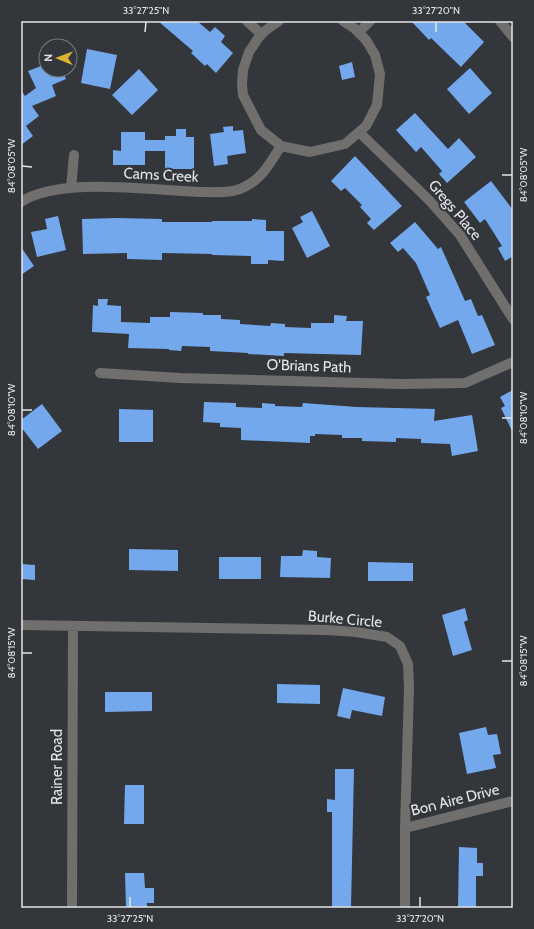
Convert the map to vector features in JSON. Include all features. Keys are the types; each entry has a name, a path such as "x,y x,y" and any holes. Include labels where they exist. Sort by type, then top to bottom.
{"street":[{"path":"247,21 261,34"},
{"path":"279,21 261,34 249,52 243,70 243,95 261,130 281,146 310,152 344,144 366,126 377,105 380,74 375,55 359,32 344,21"},
{"path":"359,32 370,21"},
{"path":"500,21 513,37"},
{"name":"Gregs Place","path":"358,132 429,200 460,235 513,319"},
{"name":"Cams Creek","path":"21,202 52,190 72,188 95,187 192,192 234,192 248,186 259,177 281,146"},
{"path":"72,188 74,154"},
{"name":"O'Brians Path","path":"100,373 180,378 392,384 458,383 465,382 513,362"},
{"name":"Burke Circle","path":"21,625 327,630 356,632 387,637 400,646 408,664 409,688 405,828 405,908"},
{"name":"Rainer Road","path":"72,908 73,626"},
{"name":"Bon Aire Drive","path":"405,828 513,801"}],"building":[{"path":"158,21 197,21 210,32 215,27 225,36 221,42 233,53 216,73 207,64 205,66 191,53 193,51"},
{"path":"411,21 463,21 484,42 461,67 431,38 429,40"},
{"path":"87,49 117,55 110,89 81,83"},
{"path":"352,62 355,77 342,80 339,66"},
{"path":"38,67 38,78 66,79 52,85 56,96 32,106 39,116 26,126 33,136 21,145 21,90 25,96 36,88 28,71"},
{"path":"470,68 492,93 469,114 447,89"},
{"path":"139,69 158,90 132,115 112,95"},
{"path":"415,113 448,149 459,138 476,157 447,183 439,174 442,171 421,147 416,152 396,130"},
{"path":"233,126 233,131 243,130 246,153 227,156 228,164 214,166 210,134 224,132 223,127"},
{"path":"176,129 186,129 186,137 194,137 194,169 165,169 165,151 145,151 145,165 113,165 113,150 121,151 121,132 145,132 145,140 165,140 165,136 176,136"},
{"path":"355,156 402,206 374,230 367,223 371,219 360,207 362,205 345,188 341,191 331,181"},
{"path":"491,181 513,210 513,256 505,261 498,248 502,246 485,219 480,223 464,202"},
{"path":"312,211 330,246 307,258 292,228 303,222 300,217"},
{"path":"58,216 66,250 37,257 31,232 47,229 45,219"},
{"path":"82,219 162,219 162,222 252,221 252,219 266,220 266,231 284,231 284,261 268,260 268,264 251,264 251,256 212,254 162,253 162,260 127,259 127,253 83,254"},
{"path":"415,222 438,249 441,247 465,301 471,299 478,316 482,315 495,345 472,354 458,320 440,328 426,297 430,295 416,263 403,248 398,252 390,243"},
{"path":"21,247 34,266 21,275"},
{"path":"98,299 108,299 107,305 121,306 121,322 150,323 150,317 170,317 170,312 203,313 203,315 221,315 221,319 240,320 240,324 270,326 271,323 285,324 285,327 311,328 311,323 334,323 334,315 347,316 346,321 363,321 361,355 284,353 284,356 210,351 210,347 182,346 181,351 169,349 128,348 129,334 92,332 93,305 98,306"},
{"path":"513,390 513,433 501,408 505,406 500,397"},
{"path":"204,402 236,403 236,407 262,408 262,403 275,404 275,406 302,407 303,403 357,407 435,409 434,421 472,415 478,451 452,456 450,444 421,443 421,439 396,438 396,442 362,441 362,438 342,438 342,435 315,434 315,436 310,436 310,443 241,440 241,428 220,427 220,423 203,422"},
{"path":"42,404 62,431 38,449 21,427 21,420"},
{"path":"119,409 153,410 153,442 119,442"},
{"path":"129,549 178,550 178,571 129,570"},
{"path":"303,550 317,551 317,557 331,558 330,578 280,577 281,556 302,556"},
{"path":"219,557 261,557 261,579 219,579"},
{"path":"368,562 413,563 413,581 368,581"},
{"path":"21,564 35,565 35,580 21,579"},
{"path":"465,608 468,620 464,622 472,650 453,656 442,615"},
{"path":"277,684 320,685 320,704 277,703"},
{"path":"343,688 385,697 382,716 352,710 350,719 337,716"},
{"path":"105,692 152,692 152,711 105,712"},
{"path":"486,727 488,735 497,734 501,754 493,755 496,768 467,774 459,733"},
{"path":"335,769 354,769 351,908 332,908 332,812 327,812 327,799 335,800"},
{"path":"125,785 144,785 144,824 124,824"},
{"path":"459,847 477,848 477,863 483,863 483,876 476,876 476,908 458,908"},
{"path":"125,873 144,873 145,888 154,888 154,903 147,903 147,908 126,908"}]}
